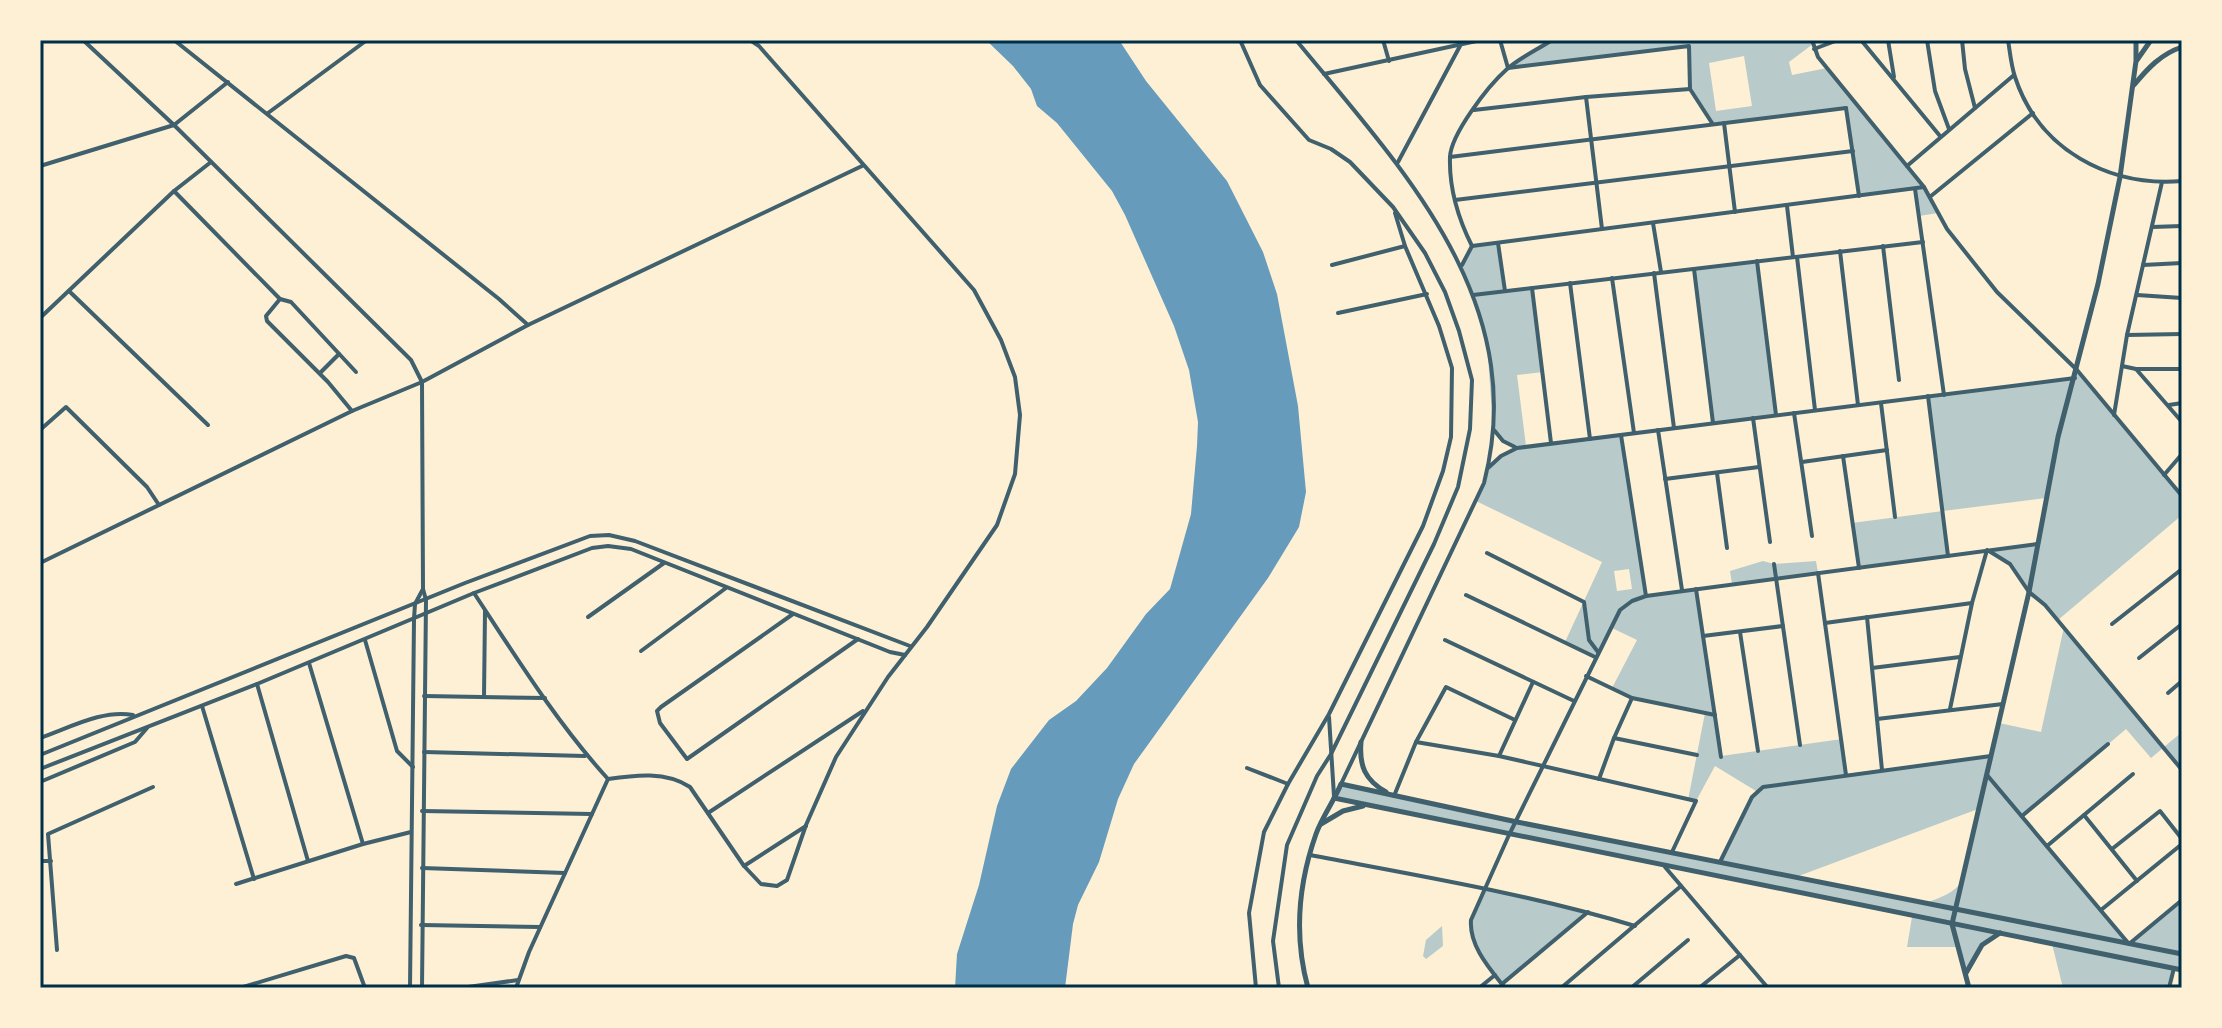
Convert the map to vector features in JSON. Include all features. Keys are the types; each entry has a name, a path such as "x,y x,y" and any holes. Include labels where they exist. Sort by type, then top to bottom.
{"street":[{"path":"83,40 174,125 411,360 422,382 423,589 426,600 422,988"},
{"path":"174,40 528,325"},
{"path":"268,113 367,40"},
{"path":"608,779 631,775 677,778 690,787 744,866 761,884 777,886 787,880 806,825 836,757 910,646 927,627 997,525 1015,474 1020,415 1015,377 1001,340 974,290 759,46 750,40"},
{"path":"1240,40 1260,85 1309,140 1331,149 1350,162 1393,207 1425,253 1445,292 1472,380 1470,429 1458,487 1434,544 1331,754 1317,776 1287,845 1273,941 1279,988"},
{"path":"1296,40 1397,163 1462,266 1487,343 1493,429 1487,469 1476,501 1320,824 1303,881 1298,924 1301,961 1308,988"},
{"path":"1383,40 1389,61"},
{"path":"1324,74 1481,40"},
{"path":"1500,40 1508,68"},
{"path":"1472,246 1458,219 1450,157 1454,144 1486,89 1508,68 1552,40"},
{"path":"1812,40 1814,49 1931,196 1947,229 1997,292 2077,370 2182,496"},
{"path":"1814,49 1838,40"},
{"path":"1861,40 1940,136"},
{"path":"1888,40 1894,79"},
{"path":"1927,40 1935,91 1949,129"},
{"path":"1962,40 1965,69 1975,108"},
{"path":"2008,40 2014,75 2033,113 2060,144 2081,160 2120,177 2182,181"},
{"path":"1969,988 1952,924 2029,592 2058,437 2077,370 2120,177 2136,61 2136,40"},
{"path":"2136,61 2151,40"},
{"path":"1397,163 1459,43"},
{"path":"1508,68 1689,46 1690,89 1712,125"},
{"path":"2133,85 2154,62 2182,47"},
{"path":"1907,166 2014,75"},
{"path":"40,166 174,125 228,82"},
{"path":"1473,110 1690,89"},
{"path":"1586,97 1602,230"},
{"path":"1450,157 1846,108 1853,100"},
{"path":"1846,108 1859,196"},
{"path":"1931,196 2033,113"},
{"path":"1724,123 1735,212"},
{"path":"1455,200 1853,151"},
{"path":"40,318 174,191 211,162"},
{"path":"40,563 352,411 422,382 528,325 862,166"},
{"path":"2114,416 2127,335 2162,182"},
{"path":"1472,246 1924,187"},
{"path":"1915,189 1944,395"},
{"path":"174,191 280,299 291,302 356,372"},
{"path":"1787,206 1815,410"},
{"path":"1256,988 1249,913 1264,832 1329,714 1423,526 1443,471 1451,437 1452,368 1393,207"},
{"path":"1653,223 1661,272"},
{"path":"2152,227 2182,226"},
{"path":"1473,295 1923,242"},
{"path":"1498,243 1505,291"},
{"path":"1332,265 1405,246"},
{"path":"1462,266 1472,246"},
{"path":"1883,246 1899,380"},
{"path":"1840,251 1858,405"},
{"path":"1757,261 1776,415"},
{"path":"2143,265 2182,263"},
{"path":"1694,269 1713,423"},
{"path":"1654,273 1674,428"},
{"path":"1612,278 1634,433"},
{"path":"1570,283 1590,439"},
{"path":"1532,288 1551,443"},
{"path":"69,291 208,425"},
{"path":"1338,313 1427,294"},
{"path":"2136,295 2182,298"},
{"path":"280,299 266,316 267,321 320,373 352,411"},
{"path":"2127,335 2182,334"},
{"path":"320,373 339,354"},
{"path":"2122,366 2182,369"},
{"path":"2136,369 2182,422"},
{"path":"1487,469 1501,456 1517,448 2075,378"},
{"path":"1928,396 1948,556"},
{"path":"1881,403 1895,517"},
{"path":"2167,405 2182,403"},
{"path":"40,430 66,407 147,487 159,505"},
{"path":"1794,413 1812,536"},
{"path":"1753,418 1770,542"},
{"path":"1493,429 1503,441 1517,448"},
{"path":"1658,430 1682,591"},
{"path":"1621,435 1646,596"},
{"path":"1802,462 1887,450"},
{"path":"2164,475 2182,454"},
{"path":"1843,456 1859,568"},
{"path":"1665,479 1759,467"},
{"path":"1717,473 1727,548"},
{"path":"40,755 590,536 609,535 635,541 910,646"},
{"path":"1588,912 1503,986 1476,948 1470,928 1483,888 1620,610 1646,596 2037,544"},
{"path":"40,769 592,548 608,546 631,549 905,655"},
{"path":"1987,550 2010,564 2029,592 2052,613 2182,770"},
{"path":"1950,709 1972,603 1987,550"},
{"path":"1487,553 1584,602 1589,640 1597,655"},
{"path":"588,617 664,563"},
{"path":"1774,564 1800,745"},
{"path":"2112,624 2182,569"},
{"path":"1818,573 1846,775"},
{"path":"641,651 726,588"},
{"path":"410,988 414,619 415,604 423,589"},
{"path":"1696,589 1721,757"},
{"path":"474,593 545,698 587,756 608,779"},
{"path":"1466,595 1597,655"},
{"path":"1825,623 1972,603"},
{"path":"484,697 485,609"},
{"path":"793,614 657,711 660,723 687,759 858,639"},
{"path":"1867,617 1882,770"},
{"path":"2139,658 2182,624"},
{"path":"1703,636 1783,626"},
{"path":"1740,632 1758,751"},
{"path":"365,640 397,751 413,767"},
{"path":"1445,640 1574,701"},
{"path":"1872,668 1960,657"},
{"path":"309,663 363,844"},
{"path":"1586,676 1632,698 1715,715"},
{"path":"2168,693 2182,681"},
{"path":"1499,756 1533,682"},
{"path":"257,684 308,861"},
{"path":"1394,796 1416,742 1446,687 1515,720"},
{"path":"424,696 545,698"},
{"path":"1599,779 1632,698"},
{"path":"1877,719 2003,704"},
{"path":"202,706 254,879"},
{"path":"708,813 867,709"},
{"path":"40,738 106,715 120,712 136,715"},
{"path":"1329,714 1334,798"},
{"path":"40,782 135,742 149,726"},
{"path":"1614,738 1697,755"},
{"path":"1361,742 1363,771 1373,785 1394,796"},
{"path":"1416,742 1499,756 1696,801 1672,852"},
{"path":"2022,816 2108,744"},
{"path":"424,752 587,756"},
{"path":"1720,862 1757,792 1763,787 1991,756"},
{"path":"1247,768 1288,784"},
{"path":"1987,774 2129,944"},
{"path":"2047,846 2133,774"},
{"path":"516,988 540,927 608,779"},
{"path":"1341,784 2182,954"},
{"path":"57,950 48,834 153,787"},
{"path":"1334,798 2182,970"},
{"path":"1320,824 1343,811 1366,805"},
{"path":"422,811 592,814"},
{"path":"2101,910 2182,841 2160,811 2112,849"},
{"path":"2084,815 2137,881"},
{"path":"744,866 806,825"},
{"path":"236,884 411,832"},
{"path":"1310,855 1483,888 1635,926"},
{"path":"40,861 51,861"},
{"path":"1665,867 1766,987"},
{"path":"422,868 565,873"},
{"path":"1561,988 1681,886"},
{"path":"2129,944 2182,900"},
{"path":"421,925 540,927"},
{"path":"1965,974 1982,945 2000,933"},
{"path":"1631,988 1688,940"},
{"path":"1699,988 1740,955"},
{"path":"240,988 346,956 354,958 365,988"},
{"path":"2169,988 2174,968"},
{"path":"1479,988 1495,975"},
{"path":"461,988 518,980"}],"shaded area":[{"path":"1552,40 1812,40 1813,44 1789,62 1792,75 1827,68 1924,187 1938,213 1919,216 1915,190 1859,196 1846,108 1712,125 1690,89 1688,46 1508,68","holes":["1744,56 1752,106 1716,111 1709,63"]},
{"path":"1498,243 1505,291 1532,288 1543,372 1517,375 1526,446 1621,435 1646,596 1696,589 1721,756 1842,739 1846,774 1990,756 1999,723 2041,732 2064,627 2164,747 2182,732 2182,770 2163,748 2151,758 2126,729 2023,817 2128,943 2182,900 2182,970 2174,969 2169,988 2063,988 2052,944 2000,933 1982,945 1965,974 1958,947 1907,947 1912,917 1334,798 1341,784 1720,862 1756,791 1715,766 1696,801 1688,800 1705,713 1632,698 1612,688 1637,640 1612,628 1595,657 1565,642 1602,562 1476,501 1490,469 1516,448 1503,441 1493,429 1487,343 1462,266 1472,246","holes":["1629,569 1632,589 1617,591 1614,571","1978,809 1962,880 1955,889 1939,898 1923,903 1796,877"]},
{"path":"1757,261 1776,415 1713,423 1694,269"},
{"path":"2077,370 2182,496 2182,515 2058,620 2029,592 2010,565 1987,550 2036,544 2046,498 1943,511 1928,396 2074,378"},
{"path":"1943,511 1948,556 1859,568 1852,523"},
{"path":"1763,561 1774,564 1816,561 1818,573 1732,584 1730,571"},
{"path":"1483,888 1588,912 1502,984 1476,948 1471,920"},
{"path":"1442,926 1443,946 1426,959 1423,956 1426,940"}],"water":[{"path":"986,40 1119,40 1146,81 1227,181 1263,252 1277,294 1298,406 1306,492 1299,527 1268,578 1134,764 1118,799 1099,862 1078,905 1065,988 955,988 957,954 979,885 997,806 1011,769 1049,720 1076,701 1107,668 1146,614 1170,589 1191,514 1198,422 1189,370 1174,326 1112,191 1057,123 1037,106 1031,89 1013,66"}]}
